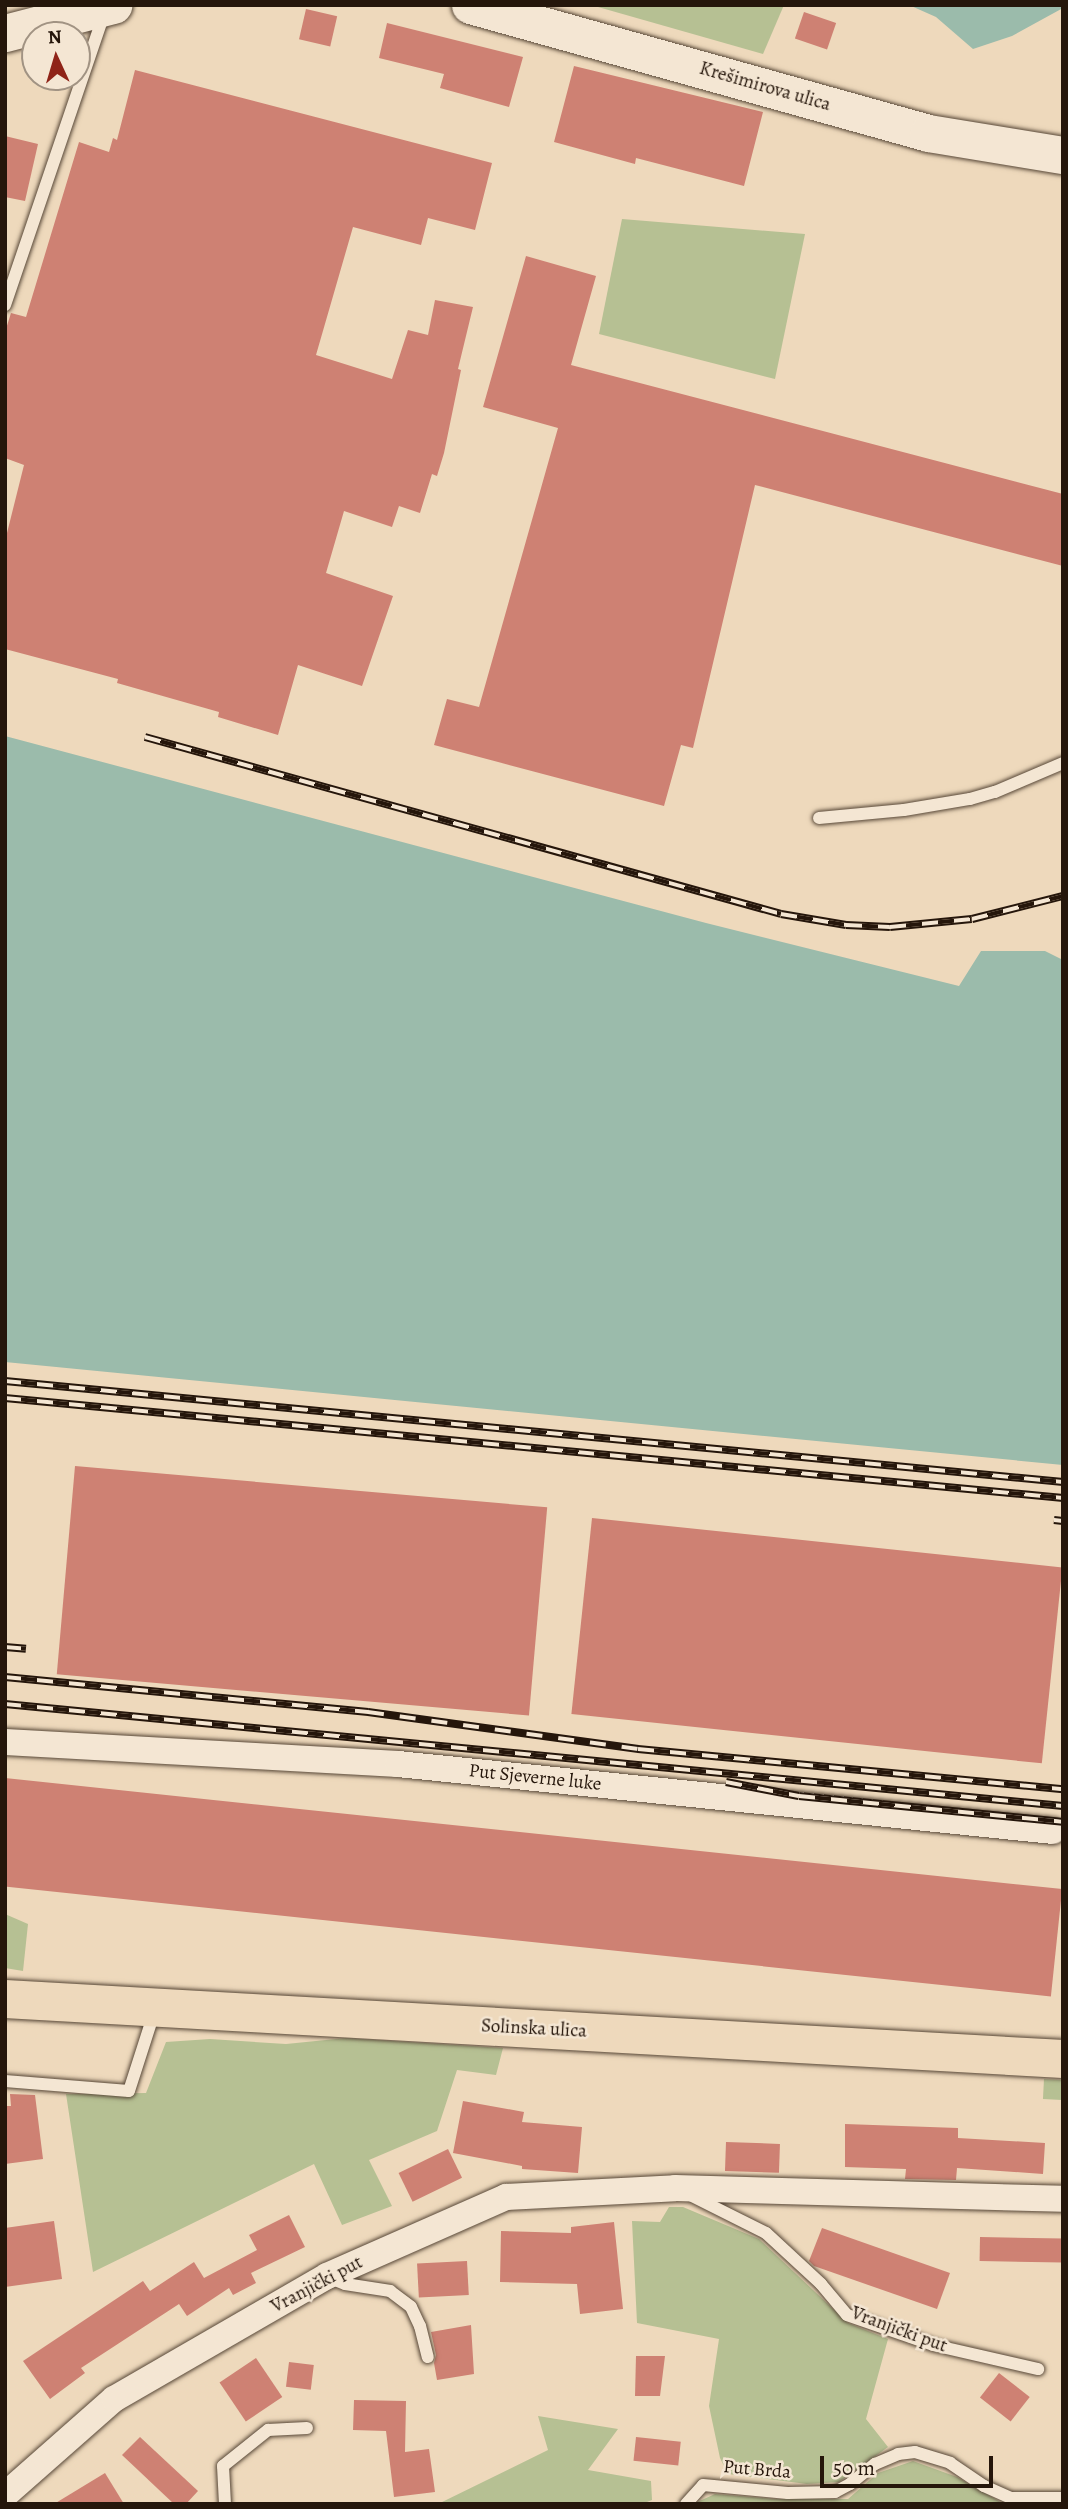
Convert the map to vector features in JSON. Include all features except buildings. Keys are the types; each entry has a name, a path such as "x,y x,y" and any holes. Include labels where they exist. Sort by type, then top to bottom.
{"main road":[{"name":"Krešimirova ulica","path":"470,5 928,133 1063,155"},
{"path":"5,33 110,6"},
{"name":"Solinska ulica","path":"5,1999 1063,2059"}],"street":[{"name":"Put Sjeverne luke","path":"5,1742 398,1764 1058,1832"},
{"name":"Vranjički put","path":"5,2495 114,2399 327,2276 506,2197 676,2188 1063,2199"}],"lane":[{"path":"5,305 110,6"},
{"path":"818,818 904,810 970,799 995,792 1063,763"},
{"path":"5,2081 129,2091 156,2006"},
{"name":"Vranjički put","path":"676,2188 766,2233 821,2284 847,2315 933,2345 1038,2369"},
{"path":"327,2276 345,2284 390,2291 411,2307 420,2326 428,2357"},
{"path":"225,2504 223,2466 268,2430 307,2428"},
{"name":"Put Brda","path":"686,2504 703,2485 788,2493 835,2492 875,2464 898,2454 915,2452 950,2463 984,2486 1011,2498 1063,2498"}],"shaded area":[{"path":"591,5 784,5 763,54"},
{"path":"909,5 1063,5 1063,8 1012,36 973,49 936,17"},
{"path":"622,219 805,234 775,379 599,334"},
{"path":"5,736 706,923 959,986 981,951 1045,951 1063,960 1063,1465 5,1362"},
{"path":"5,1914 28,1924 23,1971 5,1968"},
{"path":"346,2038 503,2048 496,2075 457,2070 437,2131 369,2160 392,2206 342,2225 314,2164 93,2272 66,2094 146,2093 166,2042 210,2039 286,2044"},
{"path":"1044,2079 1063,2080 1062,2100 1043,2099"},
{"path":"669,2207 683,2207 759,2239 848,2323 888,2339 866,2419 888,2447 839,2482 807,2484 728,2474 720,2458 709,2406 719,2339 637,2323 632,2221 660,2222"},
{"path":"538,2416 618,2429 588,2470 651,2481 652,2500 642,2504 438,2504 548,2450"},
{"path":"913,2461 957,2477 1004,2504 693,2504 715,2494 775,2499 848,2499 878,2473"}],"railway":[{"path":"145,737 781,914 846,925 890,927 972,919 1063,896"},
{"path":"5,1381 1063,1482"},
{"path":"5,1398 1063,1498"},
{"path":"1054,1520 1063,1521"},
{"path":"5,1647 26,1649"},
{"path":"5,1677 368,1712 638,1749 1063,1789"},
{"path":"5,1704 1063,1806"},
{"path":"726,1782 799,1796 1063,1822"}]}
